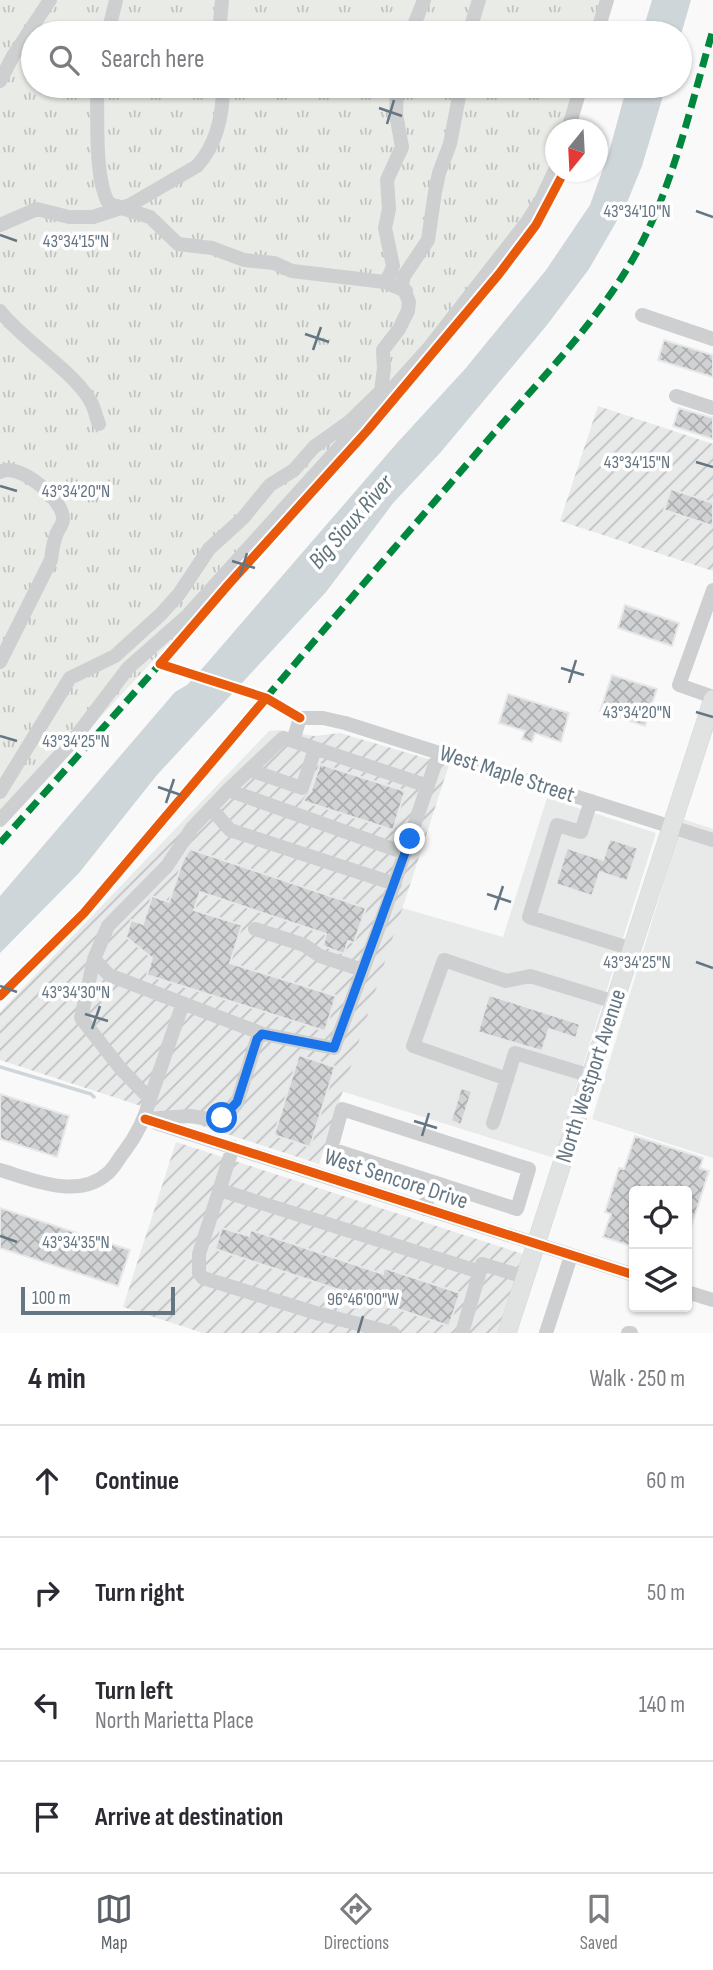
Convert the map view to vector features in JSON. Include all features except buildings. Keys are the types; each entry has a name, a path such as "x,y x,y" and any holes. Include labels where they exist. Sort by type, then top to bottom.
{"main road":[{"name":"North Westport Avenue","path":"507,1333 713,698"}],"street":[{"path":"36,21 50,0"},
{"path":"111,21 116,0"},
{"path":"220,21 222,0"},
{"path":"416,21 424,0"},
{"path":"473,21 480,0"},
{"path":"601,21 607,0"},
{"path":"0,81 21,45"},
{"path":"97,98 100,176 103,194 109,204 150,218 177,244 212,248 244,260 274,263 292,271 397,277"},
{"path":"0,225 37,209 68,217 93,217 121,208 180,176 197,166 205,157 222,114 223,98"},
{"path":"0,792 70,678 115,656 161,614 179,594 209,549 243,518 270,485 294,470 314,447 349,422 381,391 383,350 399,329 408,311 409,302 397,277 385,228 389,209 387,180 402,147 396,114 397,98"},
{"path":"397,277 428,240 439,173 450,144 459,98"},
{"path":"571,119 577,98"},
{"path":"0,820 71,743 128,668 187,616 428,349 527,222 549,182"},
{"path":"0,311 23,337 73,379 92,402 99,424"},
{"path":"642,315 713,338"},
{"path":"676,396 713,408"},
{"path":"0,472 5,469 28,474 63,512 64,522 52,547 51,560 0,662"},
{"path":"713,590 679,685 713,698"},
{"name":"West Maple Street","path":"293,741 300,718 333,720 713,840"},
{"path":"150,1099 121,1069 81,1018 94,960 108,926 167,866 192,828 283,738 428,786"},
{"path":"250,770 302,788 315,749"},
{"path":"94,960 109,975 262,1034 334,1048 395,884 439,753"},
{"path":"228,790 405,853"},
{"path":"591,801 581,832 557,825 529,916 632,950"},
{"path":"211,808 230,830 395,884"},
{"path":"255,929 303,945 320,956 363,970"},
{"path":"507,1079 413,1046 444,960 506,981 530,976 615,1002"},
{"path":"0,1170 72,1188 91,1184 109,1173 145,1119 183,1003"},
{"path":"145,1119 190,1116 215,1120 228,1114 237,1102 257,1039 262,1034"},
{"path":"493,1123 515,1053 591,1076"},
{"path":"342,1109 529,1170 517,1209 432,1182 331,1149 342,1109"},
{"name":"West Sencore Drive","path":"145,1119 629,1274"},
{"path":"233,1147 199,1254 199,1273 203,1278 316,1313 393,1333"},
{"path":"425,1209 432,1182"},
{"path":"219,1190 480,1272"},
{"path":"546,1333 570,1256"},
{"path":"462,1333 482,1264 525,1277"},
{"path":"692,1294 713,1300"}],"shaded area":[{"path":"598,406 713,444 713,571 560,521"},
{"path":"269,731 314,736 340,733 449,765 319,1164 0,1060 0,1012"},
{"path":"547,798 656,833 554,1158 341,1091 399,907 503,937"},
{"path":"683,819 713,829 713,1158 592,1119"},
{"path":"176,1142 523,1254 497,1333 203,1333 123,1307"}],"green space":[{"path":"0,0 611,0 605,21 21,21 21,98 582,98 576,119 545,119 545,182 553,182 325,468 174,638 0,825"}],"water":[{"path":"652,0 691,0 685,21 646,21"},
{"name":"Big Sioux River","path":"624,98 662,98 642,166 626,205 589,269 547,325 440,453 394,502 326,592 157,775 79,873 0,953 0,896 175,692 187,685 207,663 397,443 465,369 546,270 590,205 598,182 608,182 608,155"}],"waterway":[{"path":"0,1067 94,1097"}],"marked path":[{"path":"266,698 566,352 615,287 645,237 669,180 713,30"},
{"path":"0,843 160,664"}],"cycle path":[{"path":"300,718 266,698 160,664 367,431 499,274 536,225 559,182"},
{"path":"0,996 84,913 266,698"},
{"path":"145,1119 629,1273"}],"route":[{"path":"222,1118 237,1102 257,1039 262,1034 334,1048 410,839"}]}
